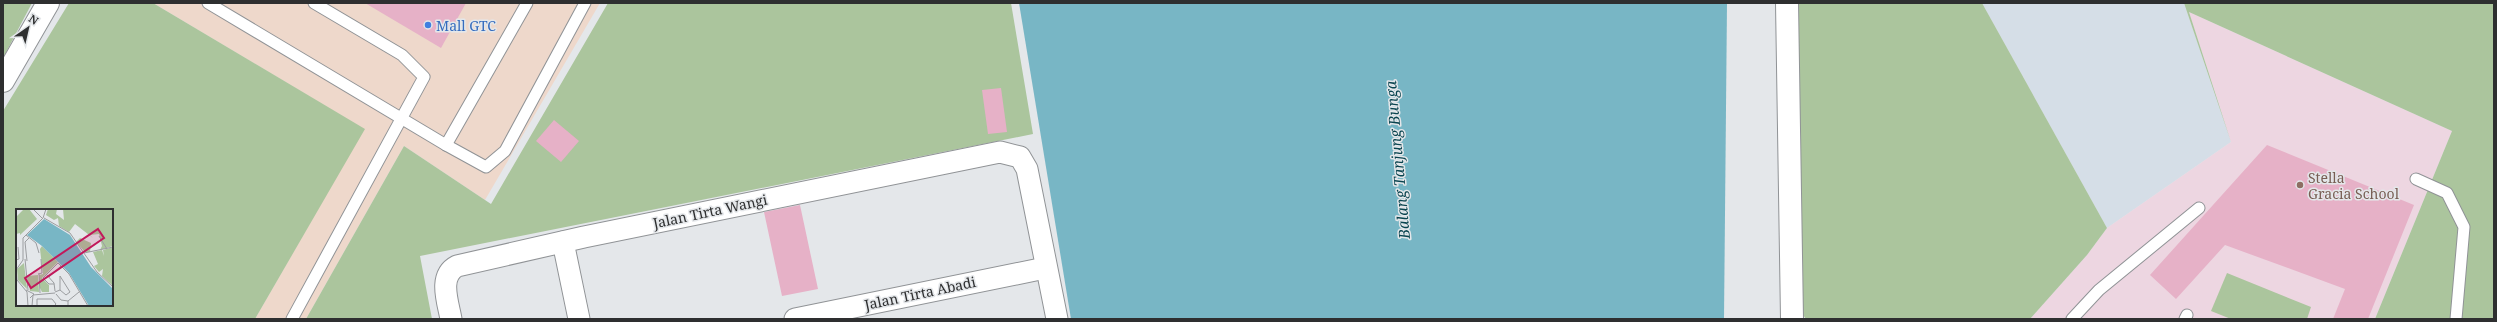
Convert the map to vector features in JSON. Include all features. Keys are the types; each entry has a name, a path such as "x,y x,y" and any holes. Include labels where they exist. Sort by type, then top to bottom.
{"street":[{"path":"3,81 48,3"},
{"path":"1787,3 1792,319"},
{"name":"Jalan Tirta Wangi","path":"451,319 445,283 448,272 453,268 563,242 1000,152 1020,157 1027,169 1045,268"},
{"path":"563,242 579,319"},
{"path":"1045,268 1057,319"},
{"name":"Jalan Tirta Abadi","path":"795,319 1045,268"}],"lane":[{"path":"208,3 446,145 486,167 505,151 585,3"},
{"path":"292,319 424,77 402,55 314,3"},
{"path":"446,145 527,3"},
{"path":"2416,179 2447,193 2464,227 2456,319"},
{"path":"2072,319 2099,290 2199,208"}],"shaded area":[{"path":"153,3 600,3 485,200 404,146 306,319 255,319 364,129"},
{"path":"1982,3 2184,3 2231,142 2107,228"},
{"name":"Stella Gracia School","path":"2189,12 2452,131 2375,319 2030,319 2087,255 2107,228 2231,142"}],"green space":[{"path":"3,3 32,3 3,58"},
{"path":"69,3 153,3 365,129 255,319 3,319 3,111"},
{"path":"608,3 1011,3 1033,134 420,256 432,319 306,319 404,146 491,204"},
{"path":"1788,3 1982,3 2107,228 2087,255 2030,319 1806,319 1797,307"},
{"path":"2184,3 2494,3 2494,319 2375,319 2452,131 2189,12 2231,142"},
{"path":"2227,273 2311,307 2307,319 2231,319 2211,311"}],"water":[{"name":"Balang Tanjung Bunga","path":"1019,3 1727,3 1724,319 1071,319"}],"building":[{"name":"Mall GTC","path":"365,3 466,3 441,48"},
{"path":"1001,88 1007,132 988,134 982,90"},
{"path":"554,120 579,141 561,162 536,141"},
{"path":"2267,145 2414,205 2368,319 2333,319 2345,289 2225,245 2176,299 2150,275"},
{"path":"800,205 818,289 782,296 764,212"}],"place":[{"name":"Mall GTC","path":"428,25"},
{"name":"Stella Gracia School","path":"2300,185"}]}
